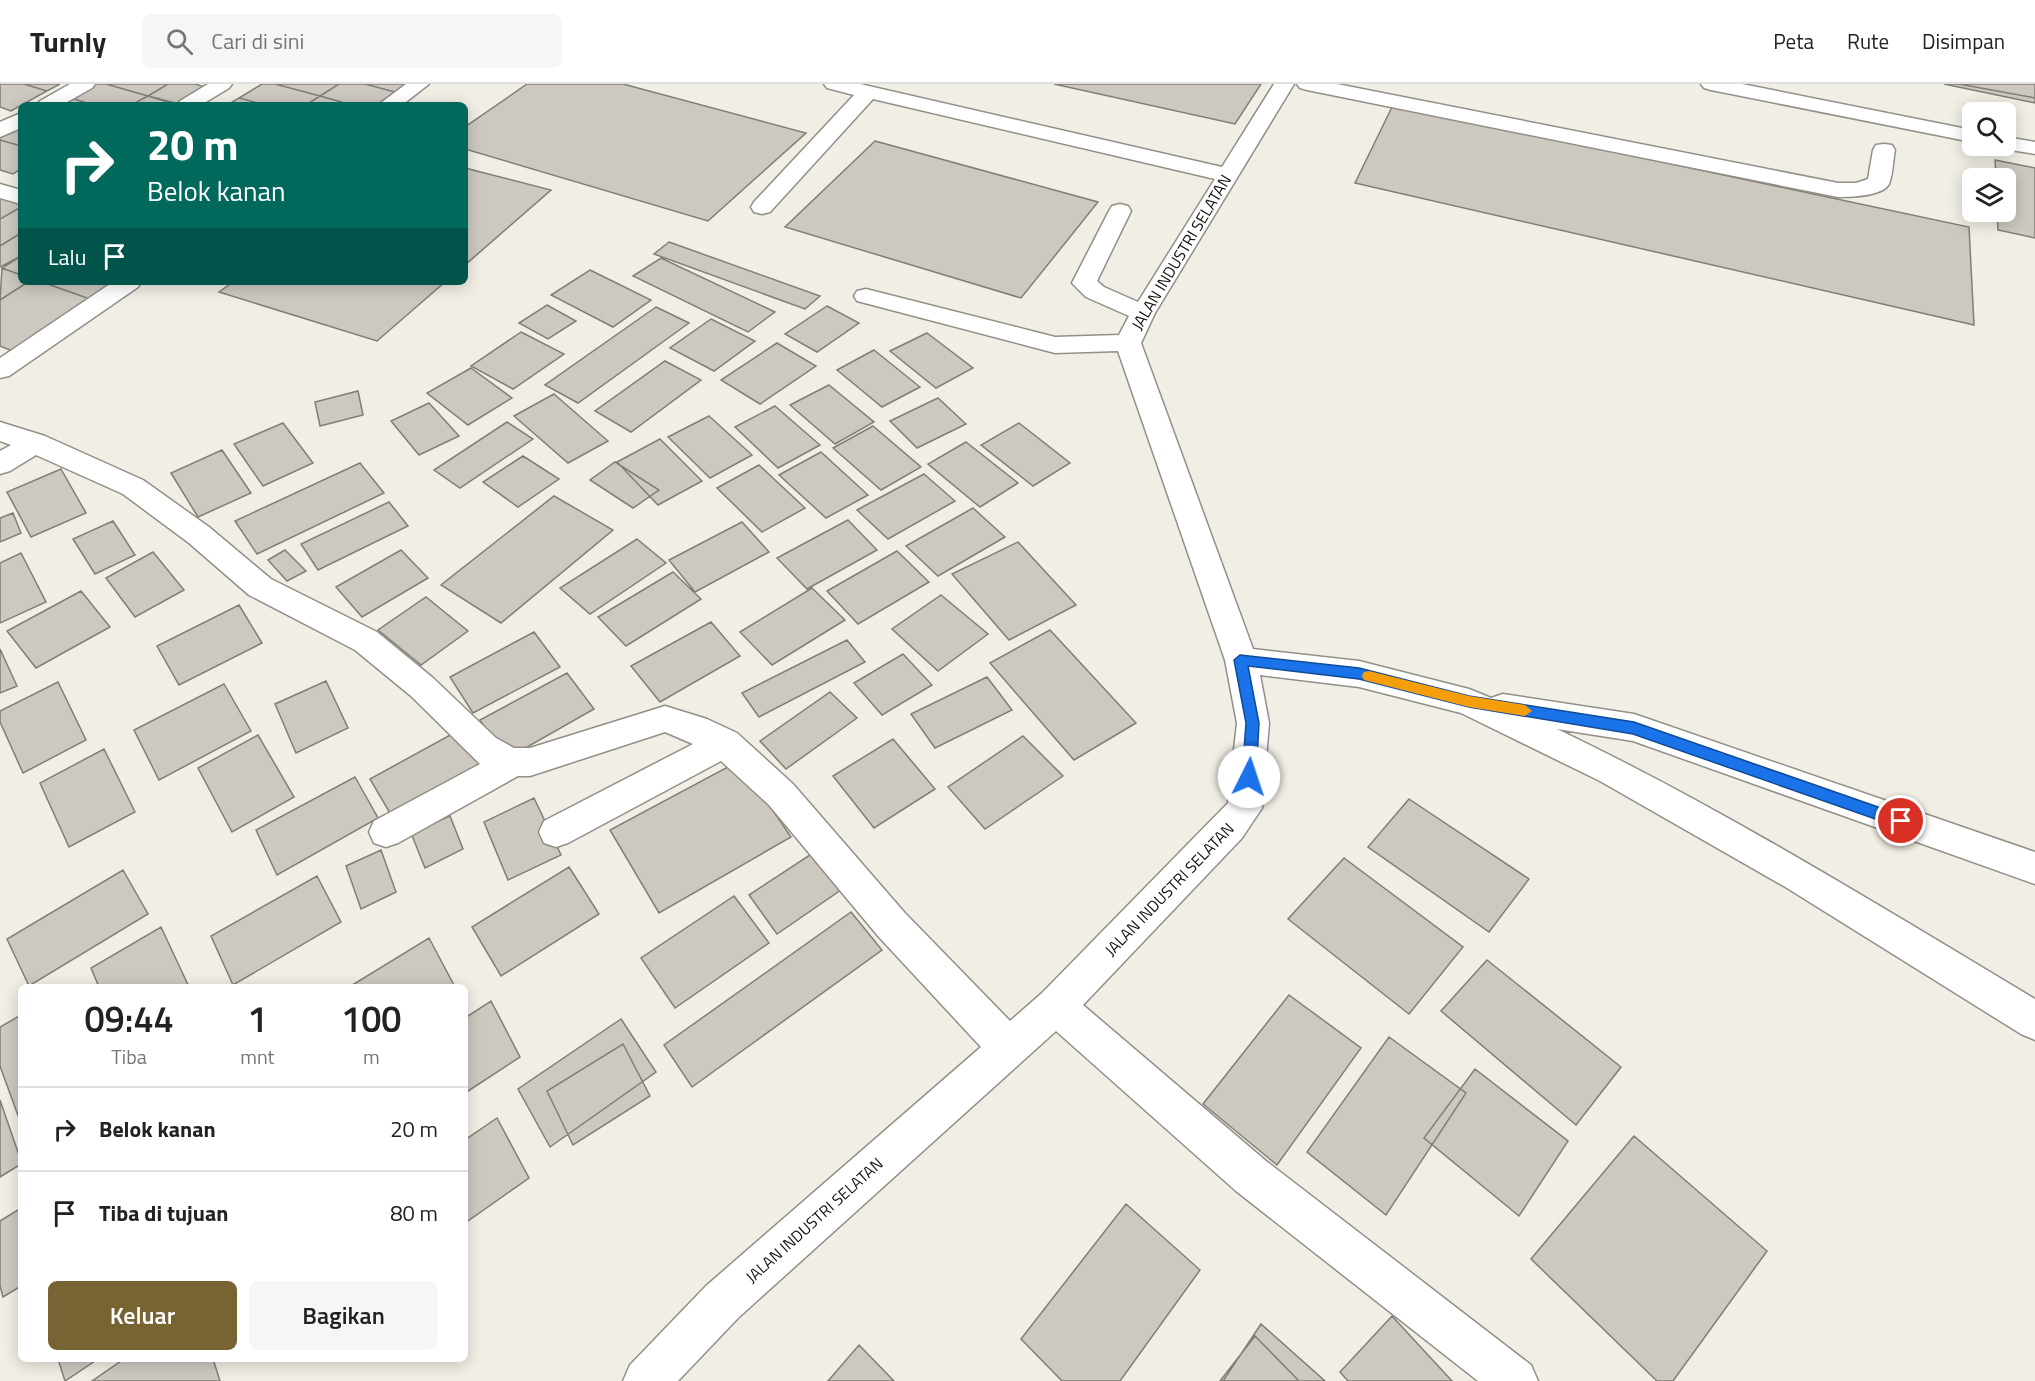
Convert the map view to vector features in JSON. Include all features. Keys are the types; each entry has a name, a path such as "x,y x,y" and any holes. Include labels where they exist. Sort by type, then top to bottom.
{"street":[{"path":"52,102 85,84"},
{"path":"192,102 222,84"},
{"path":"392,102 419,84"},
{"path":"834,84 1228,175"},
{"name":"JALAN INDUSTRI SELATAN","path":"646,1381 722,1302 1056,1006 1230,827 1245,808 1253,723 1240,660 1128,343 1143,314 1284,84"},
{"path":"1307,84 1838,190 1859,190 1878,183 1884,150"},
{"path":"1711,84 1962,134"},
{"path":"762,207 868,92"},
{"path":"0,131 18,121"},
{"path":"2016,145 2035,148"},
{"path":"0,191 18,196"},
{"path":"1120,211 1084,283 1095,292 1143,314"},
{"path":"0,370 125,285"},
{"path":"867,296 1055,345 1128,343"},
{"path":"0,430 35,443 133,487 199,534 260,587 366,640 422,687 484,748 497,757 514,762 530,762 665,719 679,721 725,743 796,808 875,906 1009,1048"},
{"path":"0,465 35,443"},
{"path":"1240,660 1359,674 1469,702 1634,728 2035,868"},
{"path":"1469,702 1612,771 1800,877 2035,1021"},
{"path":"556,832 725,743"},
{"path":"387,832 514,762"},
{"path":"1056,1006 1251,1176 1515,1381"}],"building":[{"path":"0,84 24,84 47,91 27,102 18,102 18,107 11,111 0,107"},
{"path":"24,84 60,84 47,91"},
{"path":"91,84 106,84 148,96 137,102 84,102 67,97"},
{"path":"106,84 168,84 148,96"},
{"path":"168,84 195,84 211,89 188,102 171,102 148,96"},
{"path":"262,84 275,84 320,96 311,102 254,102 239,98"},
{"path":"275,84 339,84 320,96"},
{"path":"339,84 365,84 395,92 380,102 341,102 320,96"},
{"path":"365,84 408,84 395,92"},
{"path":"527,84 623,84 806,133 708,221 468,150 468,125"},
{"path":"1054,84 1261,84 1235,124"},
{"path":"1944,84 2035,84 2035,103"},
{"path":"1959,84 2035,84 2035,98"},
{"path":"148,96 168,102 137,102"},
{"path":"320,96 341,102 311,102"},
{"path":"67,97 84,102 58,102"},
{"path":"239,98 254,102 232,102"},
{"path":"1393,105 1969,227 1974,325 1355,183"},
{"path":"18,125 18,145 0,140 0,134"},
{"path":"0,140 18,145 18,171 13,174 0,170"},
{"path":"875,141 1098,202 1021,298 785,227"},
{"path":"1995,160 2035,168 2035,238 1998,230 1998,222 2016,222 2016,168 1995,168"},
{"path":"468,169 551,190 468,262"},
{"path":"0,196 18,200 18,209 0,219"},
{"path":"18,209 18,235 0,246 0,219"},
{"path":"18,235 18,258 0,267 0,246"},
{"path":"669,242 820,296 805,309 654,254"},
{"path":"18,258 18,274 2,268"},
{"path":"661,258 775,312 748,332 633,276"},
{"path":"2,268 18,274 18,285 23,285 0,300"},
{"path":"590,270 651,300 613,327 551,295"},
{"path":"23,285 50,285 90,299 12,351 0,346 0,300"},
{"path":"50,285 111,285 90,299"},
{"path":"229,285 442,285 377,341 219,292"},
{"path":"547,305 576,321 548,339 519,323"},
{"path":"827,306 859,323 817,352 785,334"},
{"path":"656,307 689,323 578,403 545,385"},
{"path":"711,319 755,341 714,371 670,348"},
{"path":"521,332 564,354 513,389 471,366"},
{"path":"927,333 973,368 936,388 890,351"},
{"path":"777,343 816,366 760,404 721,380"},
{"path":"874,350 920,387 882,407 837,370"},
{"path":"665,361 701,380 631,432 595,411"},
{"path":"471,368 512,398 468,425 427,393"},
{"path":"829,385 874,422 835,444 790,405"},
{"path":"358,391 363,415 320,426 315,402"},
{"path":"554,394 608,441 568,463 514,416"},
{"path":"938,398 966,424 917,448 890,421"},
{"path":"429,403 459,436 419,455 391,421"},
{"path":"775,406 820,445 778,468 735,427"},
{"path":"709,416 752,455 710,478 668,437"},
{"path":"507,422 533,439 460,488 434,470"},
{"path":"283,423 313,463 263,486 234,444"},
{"path":"1019,423 1070,463 1033,486 981,445"},
{"path":"873,426 921,467 881,490 833,448"},
{"path":"660,439 702,481 658,505 617,462"},
{"path":"966,442 1018,483 980,507 928,464"},
{"path":"222,450 251,493 198,517 171,473"},
{"path":"821,452 868,495 826,518 779,475"},
{"path":"523,456 559,479 518,507 483,482"},
{"path":"615,462 659,490 633,508 590,480"},
{"path":"360,463 384,493 257,554 235,521"},
{"path":"759,465 805,508 762,532 717,488"},
{"path":"61,469 86,513 31,537 7,492"},
{"path":"924,474 955,501 888,539 857,510"},
{"path":"554,496 613,530 501,623 441,585"},
{"path":"389,502 408,526 318,570 301,544"},
{"path":"973,508 1005,537 938,576 906,546"},
{"path":"13,513 21,533 0,542 0,518"},
{"path":"848,520 877,550 807,589 777,558"},
{"path":"113,521 135,555 95,574 73,539"},
{"path":"742,522 769,552 695,592 669,560"},
{"path":"637,539 666,563 590,614 560,588"},
{"path":"1018,542 1076,605 1009,640 952,574"},
{"path":"285,550 306,571 287,581 268,560"},
{"path":"401,550 428,578 362,617 336,587"},
{"path":"897,551 929,582 858,624 827,591"},
{"path":"153,552 184,590 135,617 106,578"},
{"path":"21,553 46,602 0,623 0,563"},
{"path":"673,572 701,599 626,646 598,617"},
{"path":"812,588 845,620 772,665 740,632"},
{"path":"81,591 110,627 36,668 7,631"},
{"path":"941,595 988,634 938,671 892,629"},
{"path":"426,597 468,631 421,665 378,630"},
{"path":"239,605 262,643 179,685 157,646"},
{"path":"711,622 740,656 660,702 631,666"},
{"path":"1050,630 1136,723 1074,760 990,663"},
{"path":"534,632 560,667 473,713 450,677"},
{"path":"847,640 865,662 759,717 742,693"},
{"path":"0,649 17,686 0,693"},
{"path":"903,654 932,685 882,715 854,683"},
{"path":"567,673 594,709 506,759 480,720"},
{"path":"987,677 1012,710 935,748 911,714"},
{"path":"326,681 348,728 296,753 275,704"},
{"path":"58,682 86,740 23,773 0,722 0,711"},
{"path":"224,684 251,731 159,780 134,730"},
{"path":"830,692 857,718 786,769 760,741"},
{"path":"463,728 488,767 394,820 370,779"},
{"path":"258,735 294,797 232,832 198,768"},
{"path":"1023,736 1063,776 985,829 948,787"},
{"path":"893,739 935,789 874,828 833,776"},
{"path":"104,749 135,812 69,847 40,783"},
{"path":"739,761 791,837 659,913 610,830"},
{"path":"355,777 378,818 277,875 256,830"},
{"path":"534,798 561,855 508,880 484,822"},
{"path":"1409,799 1529,879 1489,932 1368,847"},
{"path":"450,816 463,849 425,868 411,833"},
{"path":"819,849 848,885 777,934 749,895"},
{"path":"381,850 396,892 361,909 346,866"},
{"path":"1344,858 1463,947 1409,1014 1288,919"},
{"path":"569,867 599,914 501,976 472,927"},
{"path":"123,870 148,914 32,984 28,984 7,939"},
{"path":"317,876 341,922 235,984 233,984 211,936"},
{"path":"734,896 769,943 675,1008 641,958"},
{"path":"851,912 882,950 692,1087 664,1045"},
{"path":"161,927 188,984 98,984 91,968"},
{"path":"429,938 453,984 354,984"},
{"path":"1487,960 1621,1067 1576,1125 1441,1011"},
{"path":"1289,995 1361,1048 1277,1165 1203,1104"},
{"path":"491,1001 520,1057 468,1091 468,1016"},
{"path":"18,1017 18,1116 0,1066 0,1027"},
{"path":"621,1019 656,1072 550,1147 518,1089"},
{"path":"1389,1037 1466,1093 1386,1215 1307,1152"},
{"path":"623,1044 650,1096 573,1145 547,1091"},
{"path":"1475,1069 1568,1141 1519,1216 1424,1138"},
{"path":"0,1100 18,1152 18,1166 0,1177"},
{"path":"497,1118 529,1178 468,1221 468,1138"},
{"path":"1634,1136 1767,1251 1673,1381 1657,1381 1531,1259"},
{"path":"1126,1204 1200,1270 1120,1381 1062,1381 1021,1339"},
{"path":"18,1210 18,1288 3,1297 0,1286 0,1221"},
{"path":"1392,1316 1452,1381 1348,1381 1340,1372"},
{"path":"1261,1324 1325,1381 1223,1381"},
{"path":"1255,1336 1299,1381 1220,1381"},
{"path":"859,1345 894,1381 828,1381"},
{"path":"59,1362 94,1362 65,1381"},
{"path":"120,1362 214,1362 220,1381 92,1381"}],"slow traffic":[{"path":"1369,676 1469,702 1525,711"}],"route":[{"path":"1249,777 1253,723 1240,660 1359,674 1469,702 1634,728 1901,821"}]}
